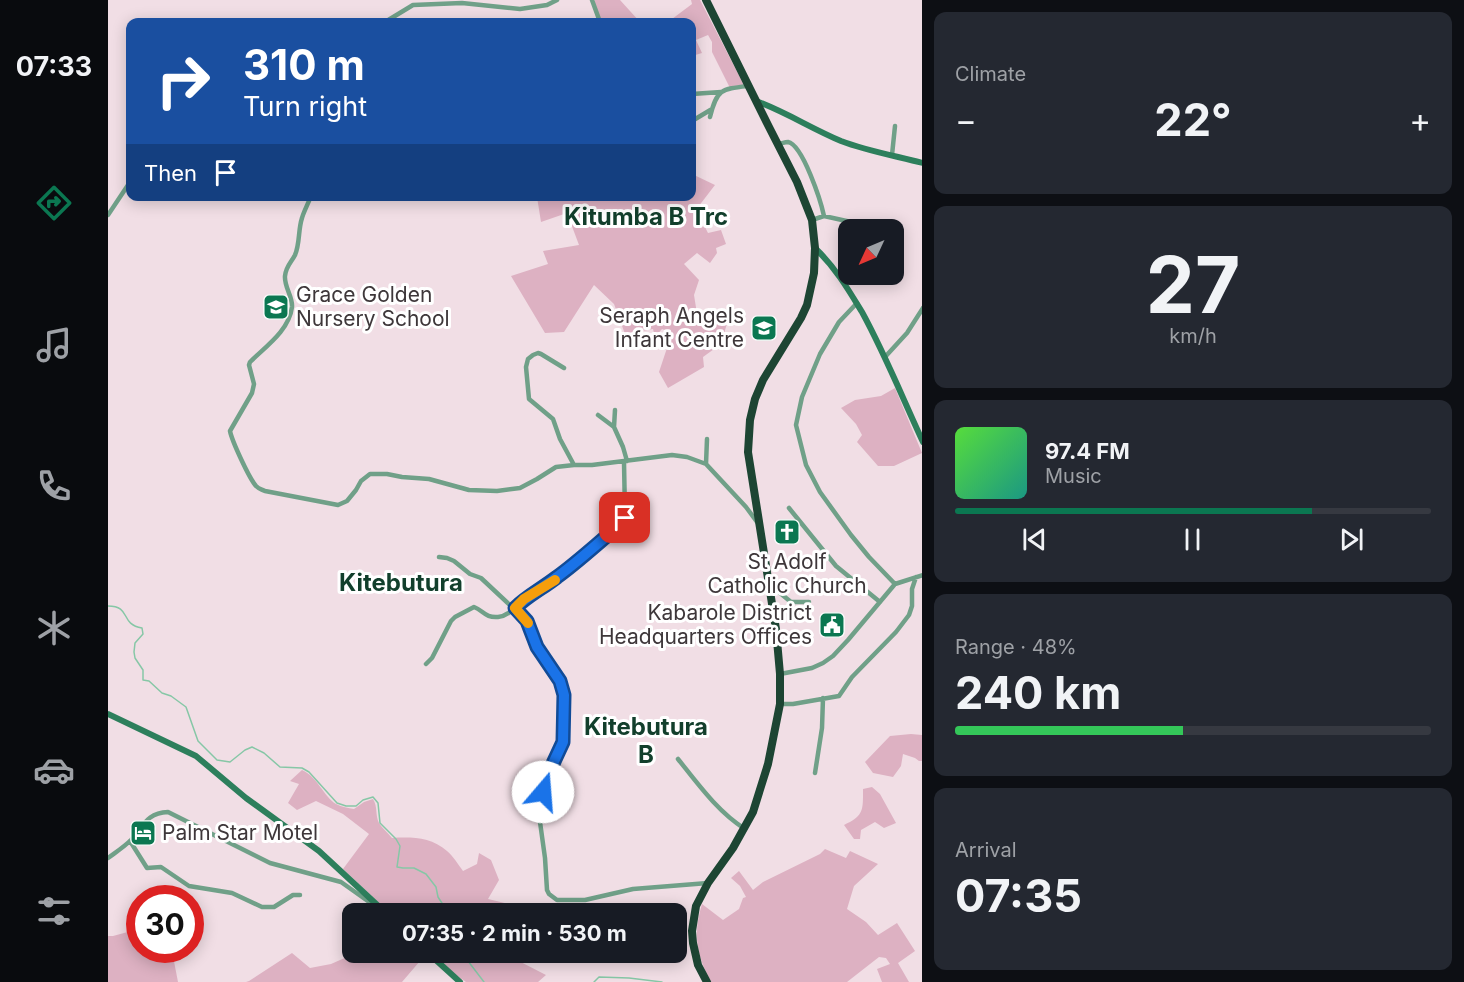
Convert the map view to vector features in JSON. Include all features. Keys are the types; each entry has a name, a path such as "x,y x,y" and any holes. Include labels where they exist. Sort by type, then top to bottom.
{"highway":[{"path":"706,0 798,182 812,220 815,249 814,273 807,305 764,380 755,399 750,420 748,452 776,629 780,704 768,764 745,828 708,883 696,906 693,931 695,954 707,982"}],"street":[{"path":"391,18 407,7 423,2 462,3 520,9 547,5 557,0"},
{"path":"592,0 599,18"},
{"path":"696,94 721,92 749,86"},
{"path":"710,117 715,99 721,92"},
{"path":"756,101 838,140 922,164"},
{"path":"696,119 712,109"},
{"path":"892,155 895,126"},
{"path":"778,144 787,142 793,146 806,164 824,216"},
{"path":"798,182 810,176"},
{"path":"108,215 126,188"},
{"path":"805,199 818,196"},
{"path":"309,201 302,219 295,256 286,268 286,288 292,308 290,315 278,336 250,363 254,384 252,393 230,431 257,487 265,491 338,505 347,501 361,481 370,474 429,479 469,490 497,491 520,488 556,467 625,462 672,455 687,457 706,464 759,524"},
{"path":"812,220 824,216 838,219"},
{"path":"815,249 840,275 856,303 885,357 922,442"},
{"path":"856,303 840,322 820,354 802,397 796,425 806,465 820,492 857,542 896,585"},
{"path":"885,357 907,333 922,308"},
{"path":"564,368 538,353 533,355 528,359 526,367 528,395 532,403 553,419 560,439 574,465"},
{"path":"614,427 615,410"},
{"path":"426,664 432,658 455,617 474,607 487,616 503,616 563,573 623,522 625,462 623,447 614,427 598,414"},
{"path":"706,464 707,439"},
{"path":"789,508 836,566 879,602"},
{"path":"439,557 454,561 470,574 481,578 515,608 527,621 537,647 560,681 564,695 563,742 550,770 540,810 549,894 561,901 585,900 633,889 708,883"},
{"path":"780,674 812,668 823,663 833,656 896,585 922,575"},
{"path":"780,704 838,696 852,677 896,632 909,615 916,577"},
{"path":"768,588 775,589 790,602 809,602"},
{"path":"815,773 822,729 823,698"},
{"path":"108,714 196,756 246,798 319,851 376,903"},
{"path":"678,759 717,806 745,828"},
{"path":"108,858 130,841 150,816 168,812 270,864 338,881 370,903"},
{"path":"130,841 147,868 161,867 189,886 232,893 261,907 274,907 293,895 300,895"},
{"path":"440,963 460,982"}],"shaded area":[{"path":"620,0 636,18 599,18 594,1"},
{"path":"691,0 700,0 745,87 730,88 712,52 712,42 708,35 696,40 696,18 673,18 692,4"},
{"path":"696,40 702,53 696,55"},
{"path":"696,176 715,185 695,211 695,223 705,227 708,233 721,230 726,244 716,248 717,253 710,263 697,253 684,264 699,280 694,295 698,320 728,320 721,344 703,357 704,367 668,388 659,372 672,333 662,329 655,337 653,329 625,334 614,304 594,285 564,332 545,333 511,276 548,264 543,251 579,245 567,213 541,222 538,201 696,201"},
{"path":"895,388 922,453 894,466 878,466 857,442 862,435 856,424 841,408 855,400 881,396"},
{"path":"922,735 922,761 903,754 901,766 893,777 873,773 865,762 890,736"},
{"path":"302,770 312,777 331,801 354,809 373,799 379,823 392,838 428,840 441,846 463,871 477,864 479,853 491,860 499,880 488,899 505,903 379,903 343,869 369,834 343,814 316,801 297,810 288,803 299,784 290,781"},
{"path":"872,787 880,794 896,823 884,828 875,822 861,830 860,839 854,839 844,825 859,815 863,789"},
{"path":"825,849 846,858 850,851 878,864 854,886 847,909 866,922 878,935 897,923 915,951 898,963 909,982 882,982 877,969 890,964 886,958 879,957 847,982 711,982 699,953 697,934 702,904 723,920 739,909 743,898 746,897 740,886 731,878 739,871 753,890 763,882 820,854"},
{"path":"126,932 126,963 174,963 178,982 108,982 108,936"},
{"path":"292,953 310,968 342,959 342,963 418,963 402,982 246,982"},
{"path":"441,963 523,963 546,975 538,982 466,982"}],"waterway":[{"path":"108,606 120,609 130,623 142,628 143,634 135,643 134,652 143,670 143,680 149,681 162,693 171,696 186,707 198,741 217,760 230,762 252,747 264,753 280,767 302,768 309,772 337,803 356,806 363,800 373,797 378,803 380,823 400,846 397,867 414,868 426,874 436,887 442,903"},
{"path":"470,963 484,982"},
{"path":"594,982 599,977 662,982"}],"slow traffic":[{"path":"528,623 515,608 524,599 555,580"}],"place":[{"name":"Grace Golden Nursery School","path":"276,307"},
{"name":"Seraph Angels Infant Centre","path":"764,328"},
{"name":"St Adolf Catholic Church","path":"787,532"},
{"name":"Kabarole District Headquarters Offices","path":"832,625"},
{"name":"Palm Star Motel","path":"143,833"}],"district":[{"name":"Kitumba B Trc","path":"646,217"},
{"name":"Kitebutura","path":"401,583"},
{"name":"Kitebutura B","path":"646,741"}],"route":[{"path":"543,792 563,742 563,688 553,668 537,647 530,626 515,608 524,599 563,573 620,525 625,518"}]}
